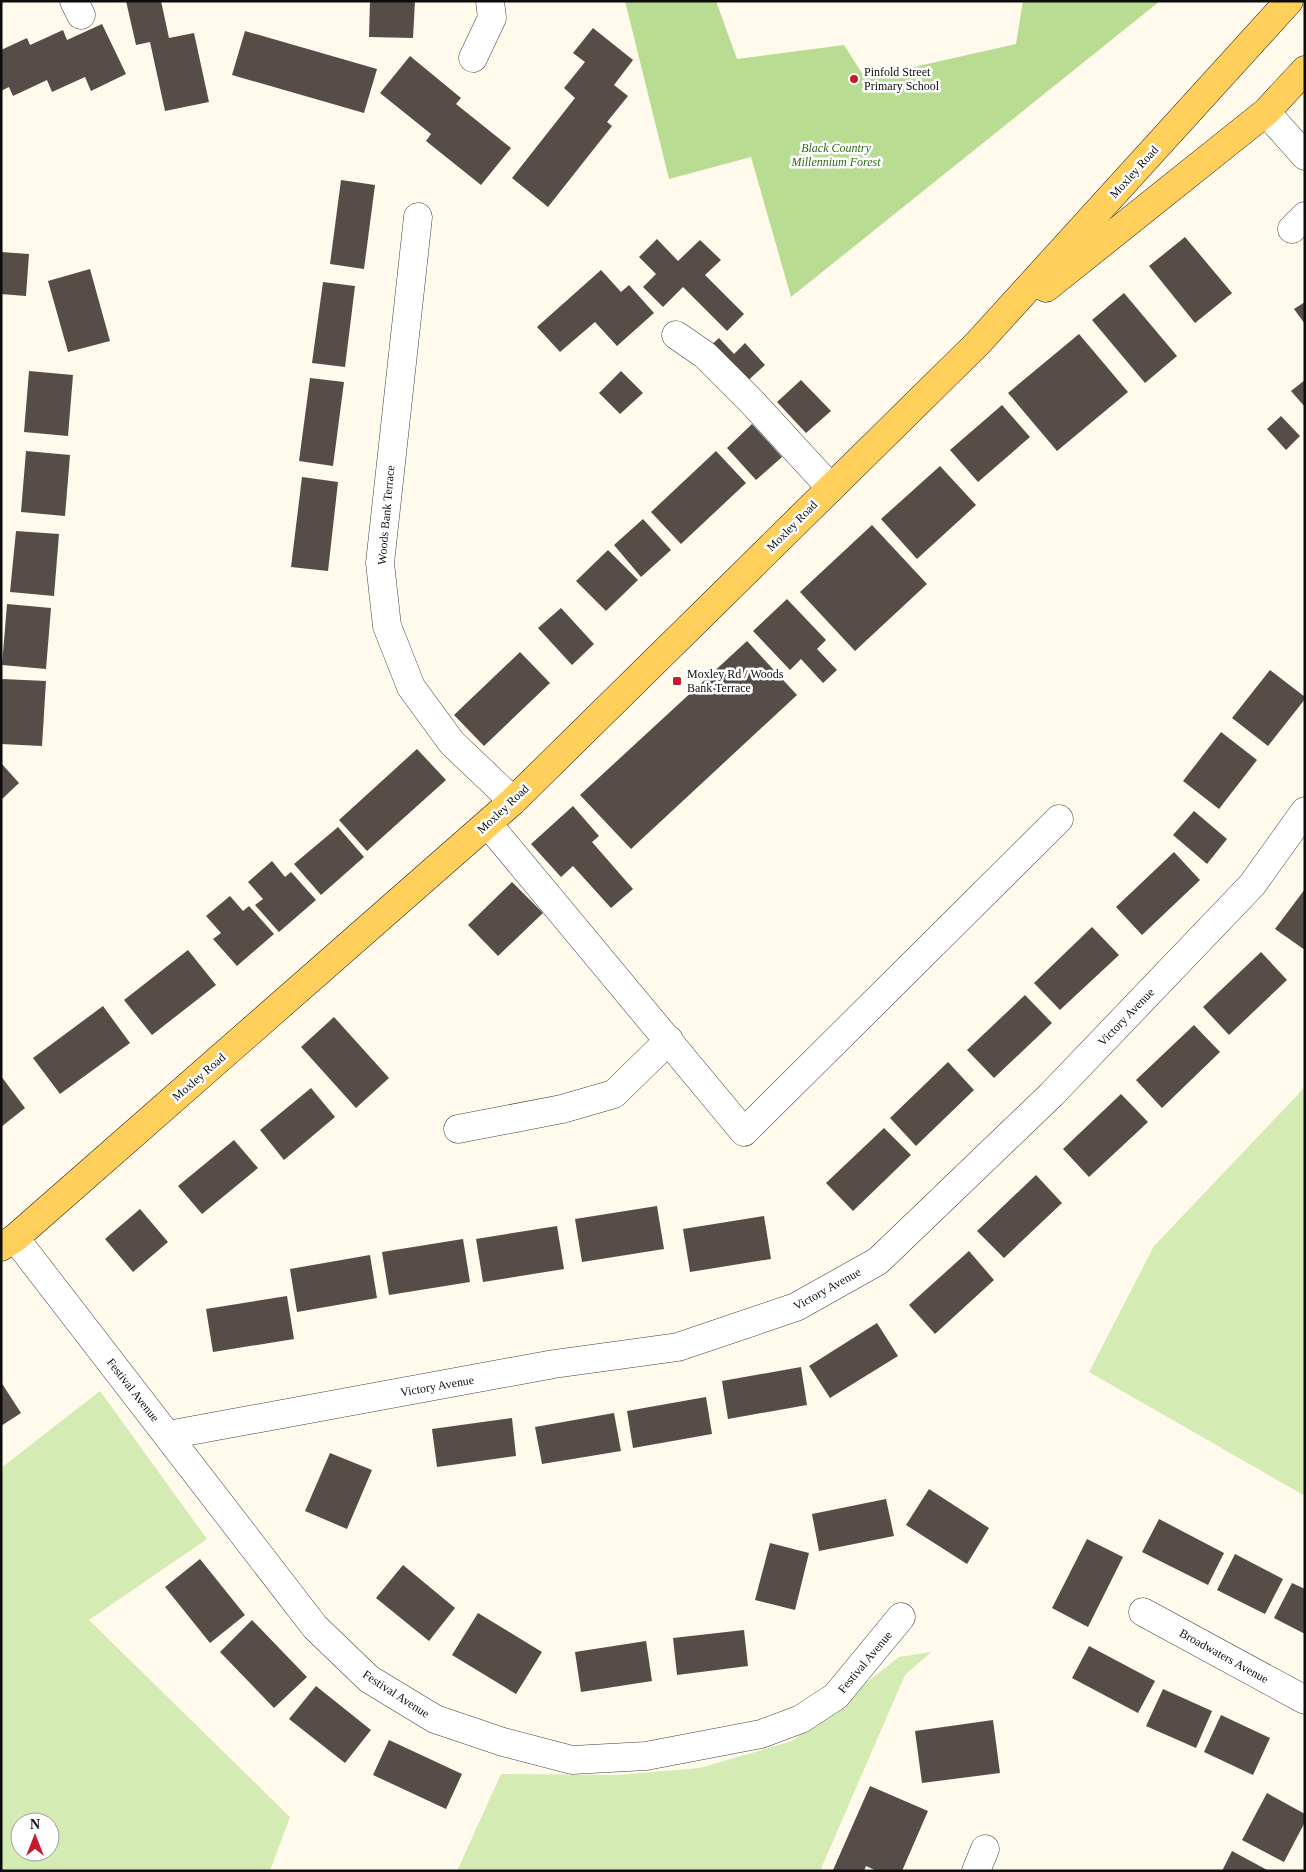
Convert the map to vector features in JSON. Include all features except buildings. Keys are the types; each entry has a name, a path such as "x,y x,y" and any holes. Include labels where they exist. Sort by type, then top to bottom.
{"main road":[{"name":"Moxley Road","path":"8,1242 513,801 978,342 1290,1"},
{"name":"Moxley Road","path":"978,342 1266,112 1305,70"}],"street":[{"path":"473,58 492,18 490,1"},
{"path":"1266,112 1305,156"},
{"name":"Woods Bank Terrace","path":"418,217 380,563 387,626 411,687 452,743 513,801"},
{"path":"676,335 705,355 831,488"},
{"name":"Victory Avenue","path":"168,1435 554,1364 678,1347 796,1308 878,1261 1051,1096 1252,885 1305,811"},
{"path":"488,824 744,1132 1059,819"},
{"path":"458,1128 562,1109 614,1094 669,1040"},
{"name":"Festival Avenue","path":"8,1242 168,1435 315,1627 369,1679 435,1719 503,1742 572,1760 646,1756 762,1734 801,1719 836,1696 901,1617"},
{"name":"Broadwaters Avenue","path":"1143,1612 1305,1700"}],"green space":[{"name":"Black Country Millennium Forest","path":"625,1 716,1 737,59 844,45 865,78 1016,44 1023,1 1160,1 791,297 751,157 669,179"},
{"path":"1305,1087 1305,1496 1089,1372 1154,1246"},
{"path":"100,1391 207,1539 89,1620 290,1817 270,1871 1,1871 1,1468"},
{"path":"931,1652 905,1675 820,1871 457,1871 501,1774 617,1775 700,1768 792,1741 899,1657"}],"place":[{"name":"Pinfold Street Primary School","path":"854,79"},
{"name":"Moxley Rd / Woods Bank Terrace","path":"677,681"}]}
